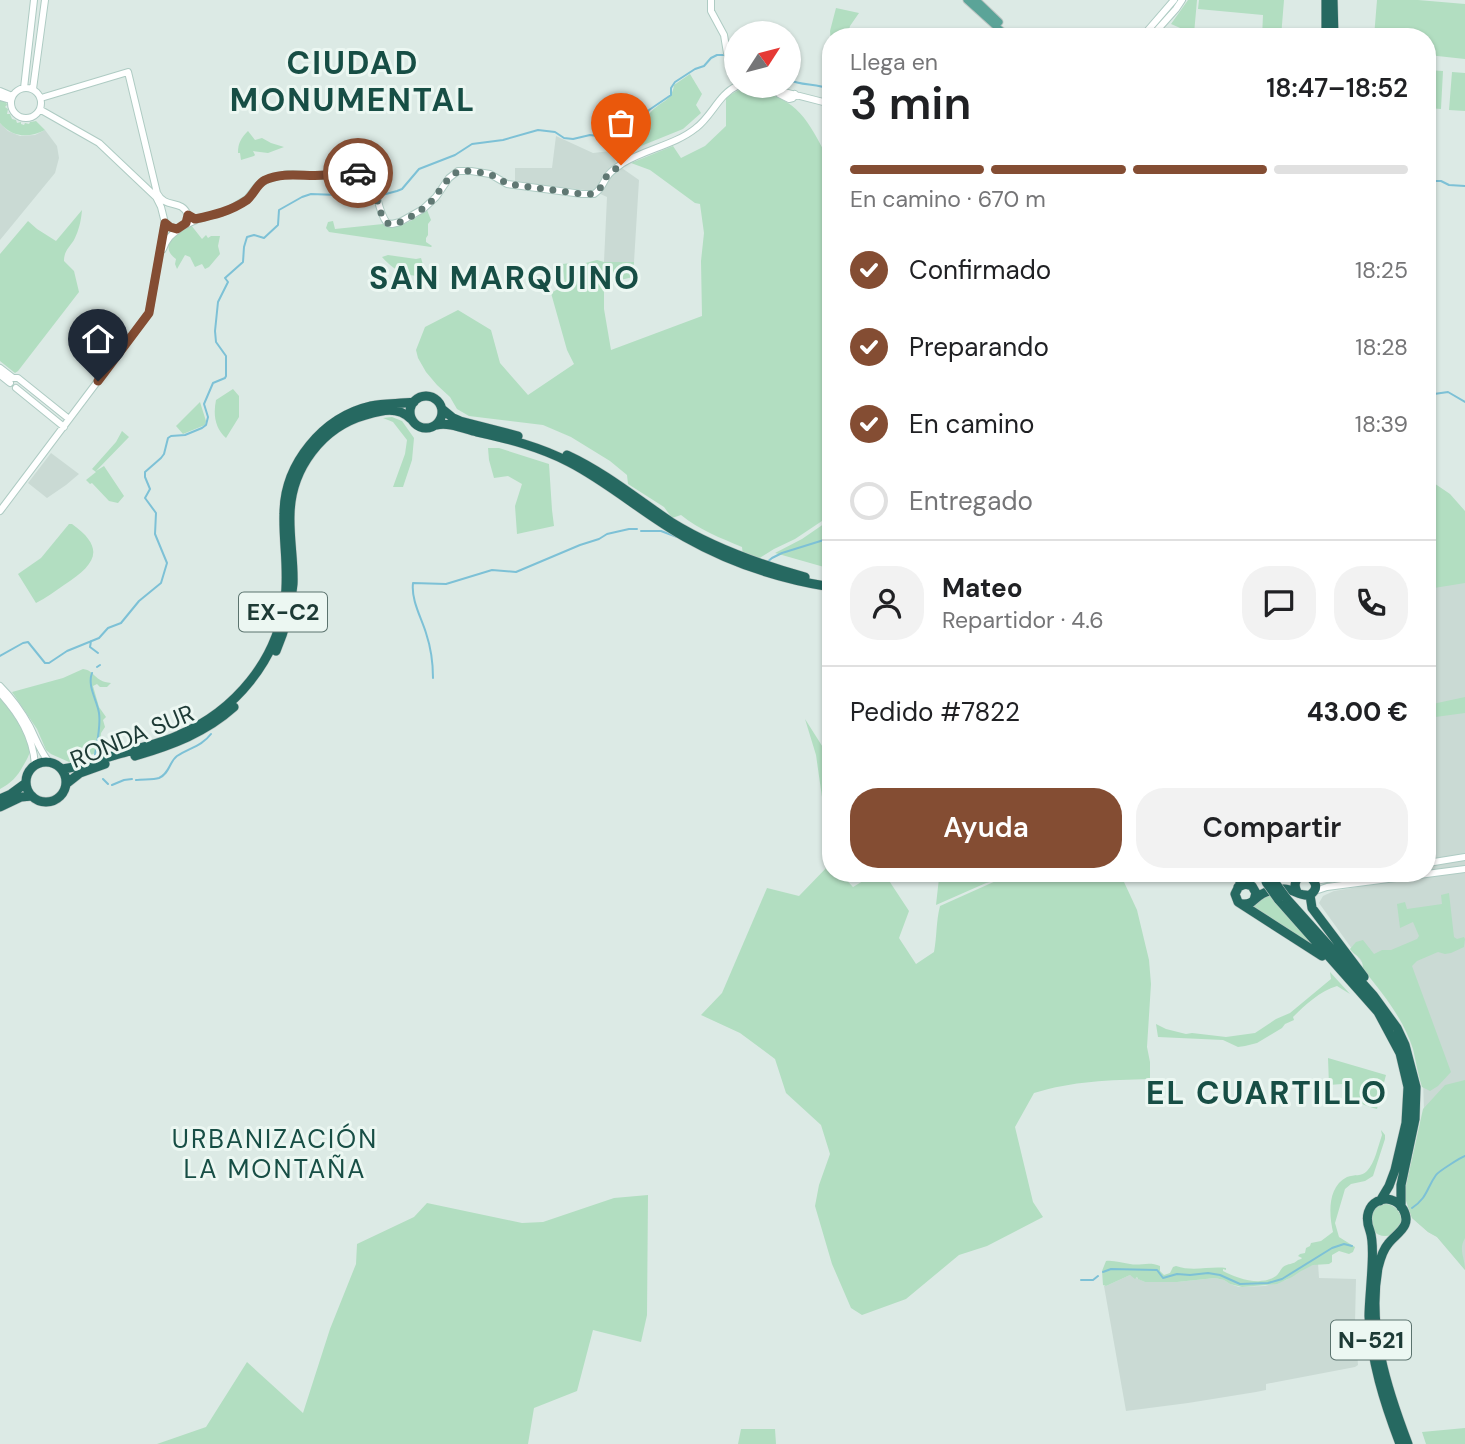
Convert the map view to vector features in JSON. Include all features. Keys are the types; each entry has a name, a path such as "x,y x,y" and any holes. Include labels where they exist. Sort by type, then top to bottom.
{"highway":[{"path":"1326,0 1326,28"},
{"path":"1333,0 1334,28"},
{"name":"EX-C2","path":"414,402 421,397 429,397 460,421 545,444 584,463 650,516 685,537 727,558 822,585"},
{"path":"411,419 410,410 414,402"},
{"name":"RONDA SUR","path":"62,769 177,736 204,723 242,692 271,649 282,616 287,580 285,494 299,460 318,435 351,413 370,406 414,402"},
{"path":"436,425 441,418 442,409"},
{"name":"RONDA SUR","path":"66,784 83,771 187,739 220,720 246,696 276,651 288,617 293,581 291,507 295,484 306,461 321,441 352,419 391,410 402,411 411,419"},
{"name":"EX-C2","path":"411,419 424,428 449,424 545,450 611,484"},
{"name":"EX-C2","path":"778,573 822,580"},
{"path":"32,796 26,783 28,773 35,765 54,763 62,769 66,784"},
{"path":"0,799 26,783"},
{"name":"EX-C2","path":"0,807 21,797 32,796 40,801 50,802 60,797 66,784"},
{"path":"1240,882 1235,896 1237,901 1316,951 1368,1001"},
{"name":"N-521","path":"1271,882 1373,995 1398,1028 1416,1087 1415,1119 1401,1185 1401,1207 1405,1225 1401,1233 1393,1238 1382,1252 1376,1297 1376,1321 1386,1381 1408,1444"},
{"path":"1238,887 1245,884 1264,892 1283,895 1296,887 1298,882"},
{"path":"1314,882 1316,885 1312,893 1311,908 1381,1001 1390,1017"},
{"path":"1252,886 1256,894 1254,900"},
{"path":"1296,887 1303,896 1312,893"},
{"path":"1241,904 1248,905 1264,892"},
{"name":"N-521","path":"1283,895 1385,1024 1400,1053 1408,1087 1406,1123 1395,1170 1389,1186 1367,1214 1366,1224 1370,1232 1372,1252 1369,1313 1371,1341 1375,1367 1399,1444"},
{"path":"1380,1200 1393,1201 1401,1207"},
{"path":"1370,1232 1379,1238 1393,1238"}],"main road":[{"path":"24,88 34,0"},
{"path":"33,89 45,0"},
{"path":"711,0 711,11 724,34"},
{"path":"967,0 998,28"},
{"path":"976,0 1005,28"},
{"path":"1150,28 1174,0"},
{"path":"1159,28 1182,0"},
{"path":"41,98 128,72 159,198 163,202 180,205 195,219"},
{"path":"33,89 41,98 41,110 34,117 22,118 13,112 12,98 18,90 33,89"},
{"path":"0,91 12,98"},
{"path":"160,254 177,229 195,219 227,211 247,200 262,181 288,174 325,176 362,173 370,177 384,220 391,224 410,218 430,203 449,178 458,171 490,174 508,184 582,194 597,193 607,175 621,165 695,129 724,95"},
{"path":"802,96 822,102"},
{"path":"0,97 12,98"},
{"path":"41,110 99,143 154,195 170,227 177,229"},
{"path":"0,512 149,313 166,209 173,205"},
{"path":"185,225 188,215"},
{"path":"0,368 14,381 69,419"},
{"path":"0,375 14,381"},
{"path":"14,381 12,388 16,388 64,426"},
{"path":"0,686 27,721 49,762"},
{"path":"0,693 12,703 23,724 31,741 35,765"},
{"path":"1436,862 1465,857"},
{"path":"1436,873 1465,869"},
{"path":"1312,893 1327,887 1365,882"}],"shaded area":[{"path":"0,123 8,131 20,136 35,135 45,130 57,146 59,158 55,173 0,240"},
{"path":"556,136 593,153 611,151 616,163 639,180 634,262 604,262 607,197 594,191 515,182 515,168 552,168"},
{"path":"51,453 79,474 47,498 28,483"},
{"path":"1465,576 1465,1270 1437,1237 1412,1218 1408,1207 1406,1186 1424,1111 1423,1079 1414,1046 1399,1014 1319,903 1323,896 1334,891 1358,887 1357,882 1436,882 1436,581"},
{"path":"1318,1263 1319,1278 1356,1279 1358,1365 1266,1384 1266,1390 1256,1392 1126,1411 1104,1286 1130,1275 1145,1282 1215,1278 1239,1287 1265,1286 1286,1280"}],"green space":[{"path":"1188,0 1197,0 1195,28 1180,28 1171,24"},
{"path":"1199,0 1284,0 1282,28 1262,28 1263,15 1198,9"},
{"path":"1377,0 1465,4 1465,59 1436,56 1436,28 1375,28"},
{"path":"836,8 859,13 849,28 831,28"},
{"path":"1436,71 1443,71 1441,109 1436,109"},
{"path":"1452,72 1465,73 1465,111 1449,110"},
{"path":"690,74 702,94 696,105 701,113 683,129 636,148 633,142 638,140 636,137 648,115 671,95 674,85"},
{"path":"726,98 779,98 801,114 822,147 822,521 758,559 743,556 742,547 703,529 681,515 672,518 664,507 628,484 627,475 610,461 571,437 543,425 469,416 457,409 450,397 426,372 416,350 425,327 458,310 491,330 500,363 528,395 574,364 567,350 551,293 565,285 562,264 572,263 574,271 578,270 578,265 597,260 634,262 633,277 604,284 604,309 611,350 702,316 701,261 704,233 700,204 650,170 631,163 673,146 681,158 705,146 726,126"},
{"path":"0,100 6,102 7,114 17,123 24,125 36,121 45,130 27,135 10,132 0,123"},
{"path":"626,104 640,121 622,137 609,119"},
{"path":"248,131 255,140 262,138 284,147 268,153 253,151 254,156 241,160 239,146"},
{"path":"82,210 77,233 64,261 74,271 79,292 15,373 0,361 0,254 28,221 56,241"},
{"path":"427,210 431,220 426,242 431,247 329,232 326,228 328,222 333,221 335,229 383,224 397,226"},
{"path":"191,225 202,239 206,235 208,238 220,236 220,254 205,269 202,264 195,267 190,257 185,255 177,269 169,244"},
{"path":"388,255 421,258 427,278 397,270 382,257"},
{"path":"233,389 239,396 239,417 226,438 217,426 215,406 216,400"},
{"path":"200,402 205,425 183,434 176,426"},
{"path":"392,417 402,421 414,438 412,460 403,487 393,487 407,440 393,422 383,418"},
{"path":"122,431 129,437 96,471 104,466 124,496 118,503 109,501 86,480 96,472 92,469 116,442"},
{"path":"488,448 499,448 549,464 554,526 517,534 515,506 522,484 508,476 494,478"},
{"path":"1436,484 1450,494 1465,511 1465,583 1436,588"},
{"path":"69,524 90,541 93,556 75,578 36,603 18,574 41,558"},
{"path":"822,525 822,566 775,553"},
{"path":"83,669 111,683 107,687 97,684 93,686 99,707 106,717 103,720 105,727 101,733 99,752 69,762 46,750 37,729 12,692 63,678"},
{"path":"1465,697 1465,713 1436,717 1436,703"},
{"path":"0,698 23,731 30,751 16,777 0,789"},
{"path":"805,719 822,746 822,797 816,755"},
{"path":"822,872 822,882 848,882 853,887 861,882 890,882 909,911 899,938 916,964 934,952 940,906 994,882 1124,882 1137,910 1149,960 1151,984 1147,1047 1150,1079 1077,1084 1034,1093 1015,1127 1033,1202 1043,1217 987,1246 959,1255 906,1299 862,1315 851,1308 832,1264 815,1206 830,1154 821,1125 786,1093 775,1059 740,1033 701,1015 722,993 767,888 799,896"},
{"path":"939,882 990,882 986,883 936,905"},
{"path":"1269,893 1314,946 1252,908"},
{"path":"1449,893 1454,937 1464,937 1464,947 1451,953 1438,952 1412,966 1451,1072 1430,1091 1422,1087 1413,1049 1398,1017 1363,969 1360,959 1350,949 1356,942 1363,940 1374,954 1417,939 1419,936 1413,922 1400,928 1397,904 1405,902 1407,909 1442,904 1441,895"},
{"path":"1330,972 1350,994 1337,986 1325,991 1293,1017 1294,1020 1257,1043 1238,1047 1223,1040 1158,1037 1156,1024 1186,1034 1226,1037 1255,1033 1290,1013 1331,979"},
{"path":"1328,1058 1386,1075 1377,1109 1359,1103 1347,1105 1342,1084 1329,1085"},
{"path":"1465,1080 1465,1238 1462,1250 1465,1270 1437,1237 1412,1218 1405,1198 1423,1109 1445,1085"},
{"path":"1381,1130 1385,1139 1373,1176 1345,1189 1335,1223 1339,1237 1355,1247 1353,1252 1349,1254 1339,1251 1332,1255 1332,1262 1329,1264 1313,1265 1277,1284 1242,1287 1215,1278 1145,1282 1130,1275 1103,1285 1102,1271 1106,1261 1156,1265 1160,1266 1164,1275 1176,1266 1189,1269 1226,1268 1223,1271 1228,1274 1256,1281 1276,1276 1283,1267 1301,1259 1298,1256 1305,1253 1311,1243 1321,1241 1333,1232 1330,1210 1336,1187 1347,1177 1363,1174 1370,1168 1382,1135"},
{"path":"648,1195 647,1315 641,1342 593,1330 577,1391 534,1408 528,1444 157,1444 206,1427 247,1362 303,1413 330,1329 356,1264 357,1244 414,1217 427,1203 522,1223 543,1222 614,1198"},
{"path":"1385,1204 1396,1209 1401,1220 1396,1231 1385,1236 1374,1231 1369,1220 1374,1209"},
{"path":"1465,1428 1465,1444 1426,1444 1422,1432"},
{"path":"741,1429 775,1429 776,1444 738,1444"}],"waterway":[{"path":"0,656 28,642 45,663 49,663 67,651 99,638 108,628 121,623 139,601 161,583 167,563 155,534 156,513 145,498 150,489 145,472 164,454 168,438 185,435 206,425 208,417 204,404 213,383 226,376 226,356 216,342 215,331 218,302 228,282 225,278 243,262 247,237 254,235 264,238 278,225 279,210 311,194 358,199 397,191 402,189 419,169 455,155 472,144 503,140 538,130 555,132 564,138 573,139 590,135 621,139 636,128 649,110 671,95 675,82 704,66 711,58 724,55"},
{"path":"802,83 822,86"},
{"path":"1436,181 1465,186"},
{"path":"1436,394 1448,392 1465,402"},
{"path":"433,678 430,650 415,602 413,583 446,584 492,570 516,572 607,534 637,529"},
{"path":"641,531 661,531 677,537"},
{"path":"766,563 782,553 822,541"},
{"path":"91,641 90,647 98,653"},
{"path":"92,673 91,688 99,718 95,755"},
{"path":"136,780 163,776 177,756 211,734"},
{"path":"103,779 108,784"},
{"path":"112,785 132,779"},
{"path":"1412,1208 1424,1196 1438,1173 1465,1156"},
{"path":"1103,1272 1111,1269 1157,1270 1163,1278 1177,1274 1208,1273 1240,1284 1268,1283 1282,1279 1332,1248 1344,1244 1352,1246"},
{"path":"1081,1280 1093,1280 1098,1276"}],"way so far":[{"path":"358,173 370,177 384,220 391,224 410,218 423,209 458,171 490,174 508,184 594,194 599,191 607,175 621,165"}],"district":[{"name":"CIUDAD MONUMENTAL","path":"353,82"},
{"name":"SAN MARQUINO","path":"505,278"},
{"name":"EL CUARTILLO","path":"1267,1093"},
{"name":"URBANIZACIÓN LA MONTAÑA","path":"275,1154"}],"route":[{"path":"98,381 149,313 165,223 177,229 186,223 188,215 195,219 227,211 247,200 262,181 268,179 288,174 325,176 344,172 358,173"}]}
